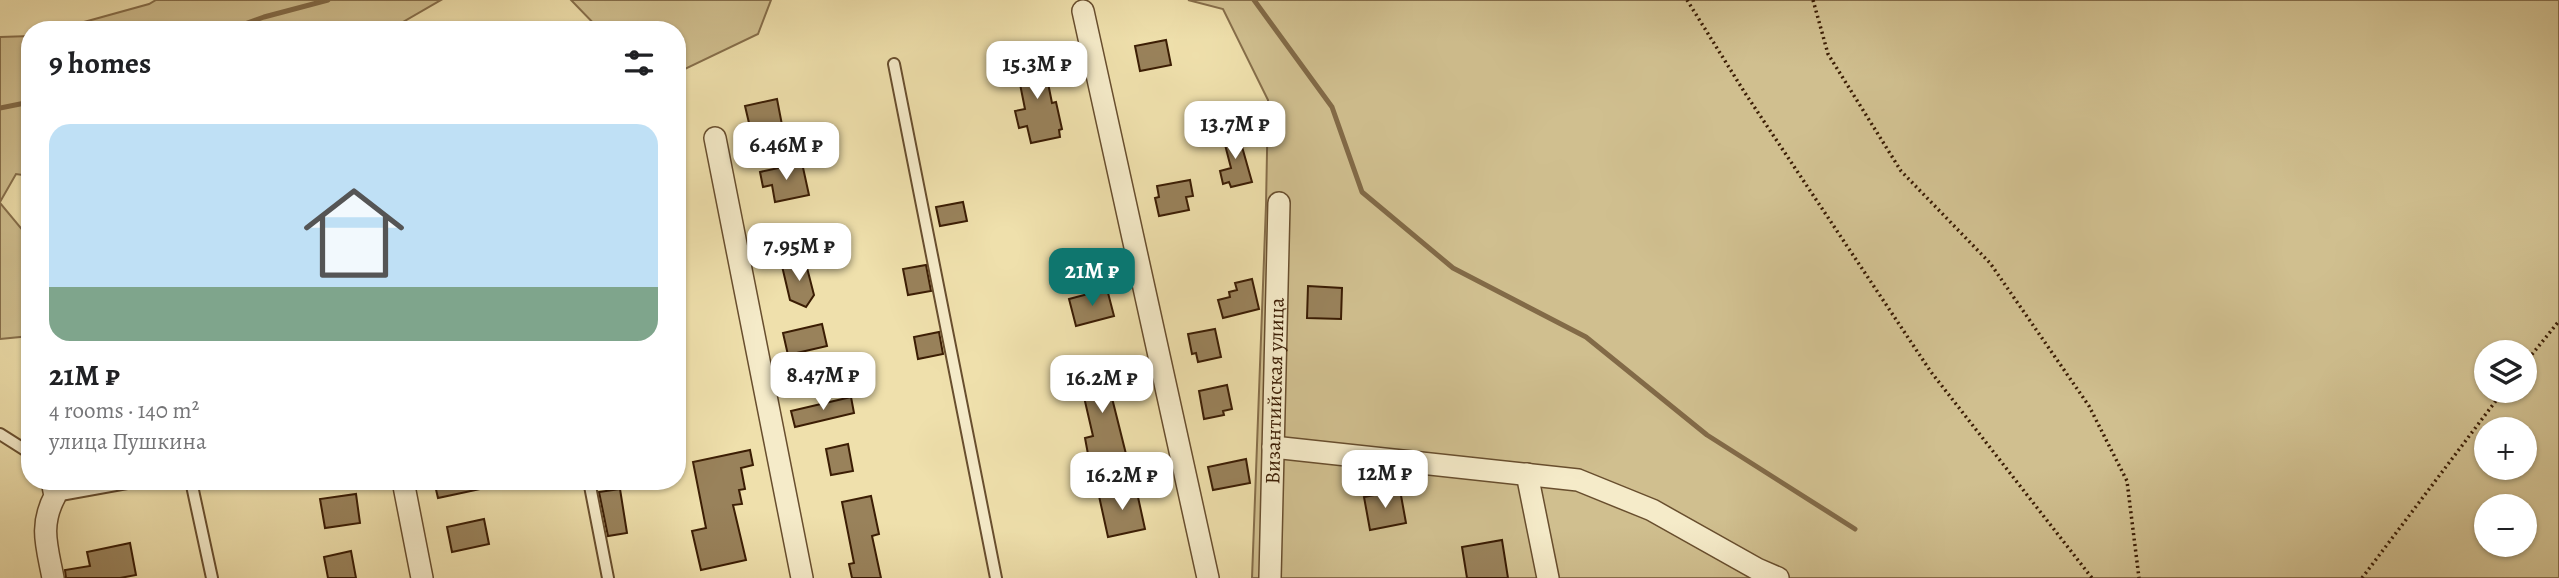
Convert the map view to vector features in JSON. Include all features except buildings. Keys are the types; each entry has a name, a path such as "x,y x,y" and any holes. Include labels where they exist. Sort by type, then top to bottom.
{"street":[{"path":"1083,11 1208,578"},
{"path":"715,138 802,578"},
{"name":"Византийская улица","path":"1270,578 1279,203"},
{"path":"1273,447 1578,480 1652,510 1777,578"},
{"path":"1527,474 1548,578"},
{"path":"54,490 46,513 44,534 54,578"},
{"path":"405,490 422,578"}],"lane":[{"path":"894,64 996,578"},
{"path":"0,434 21,447"},
{"path":"193,490 212,578"},
{"path":"591,490 608,578"}],"path":[{"path":"1687,0 1745,93 1931,372 2092,578"},
{"path":"1813,0 1828,54 1901,171 1990,263 2089,406 2127,481 2140,576 2145,578"},
{"path":"2537,348 2559,321"},
{"path":"2362,578 2494,403"}],"shaded area":[{"path":"156,0 441,0 405,21 88,21"},
{"path":"571,0 771,0 758,34 686,69 686,21 591,21"},
{"path":"1188,0 2559,0 2559,578 1252,578 1268,100 1223,9"},
{"path":"21,36 21,175 16,174 0,202 0,37"},
{"path":"0,203 21,228 21,337 0,339"}],"waterway":[{"path":"253,21 328,0"},
{"path":"1254,0 1332,107 1362,192 1453,268 1586,337 1707,435 1855,529"},
{"path":"0,108 21,104"}]}
